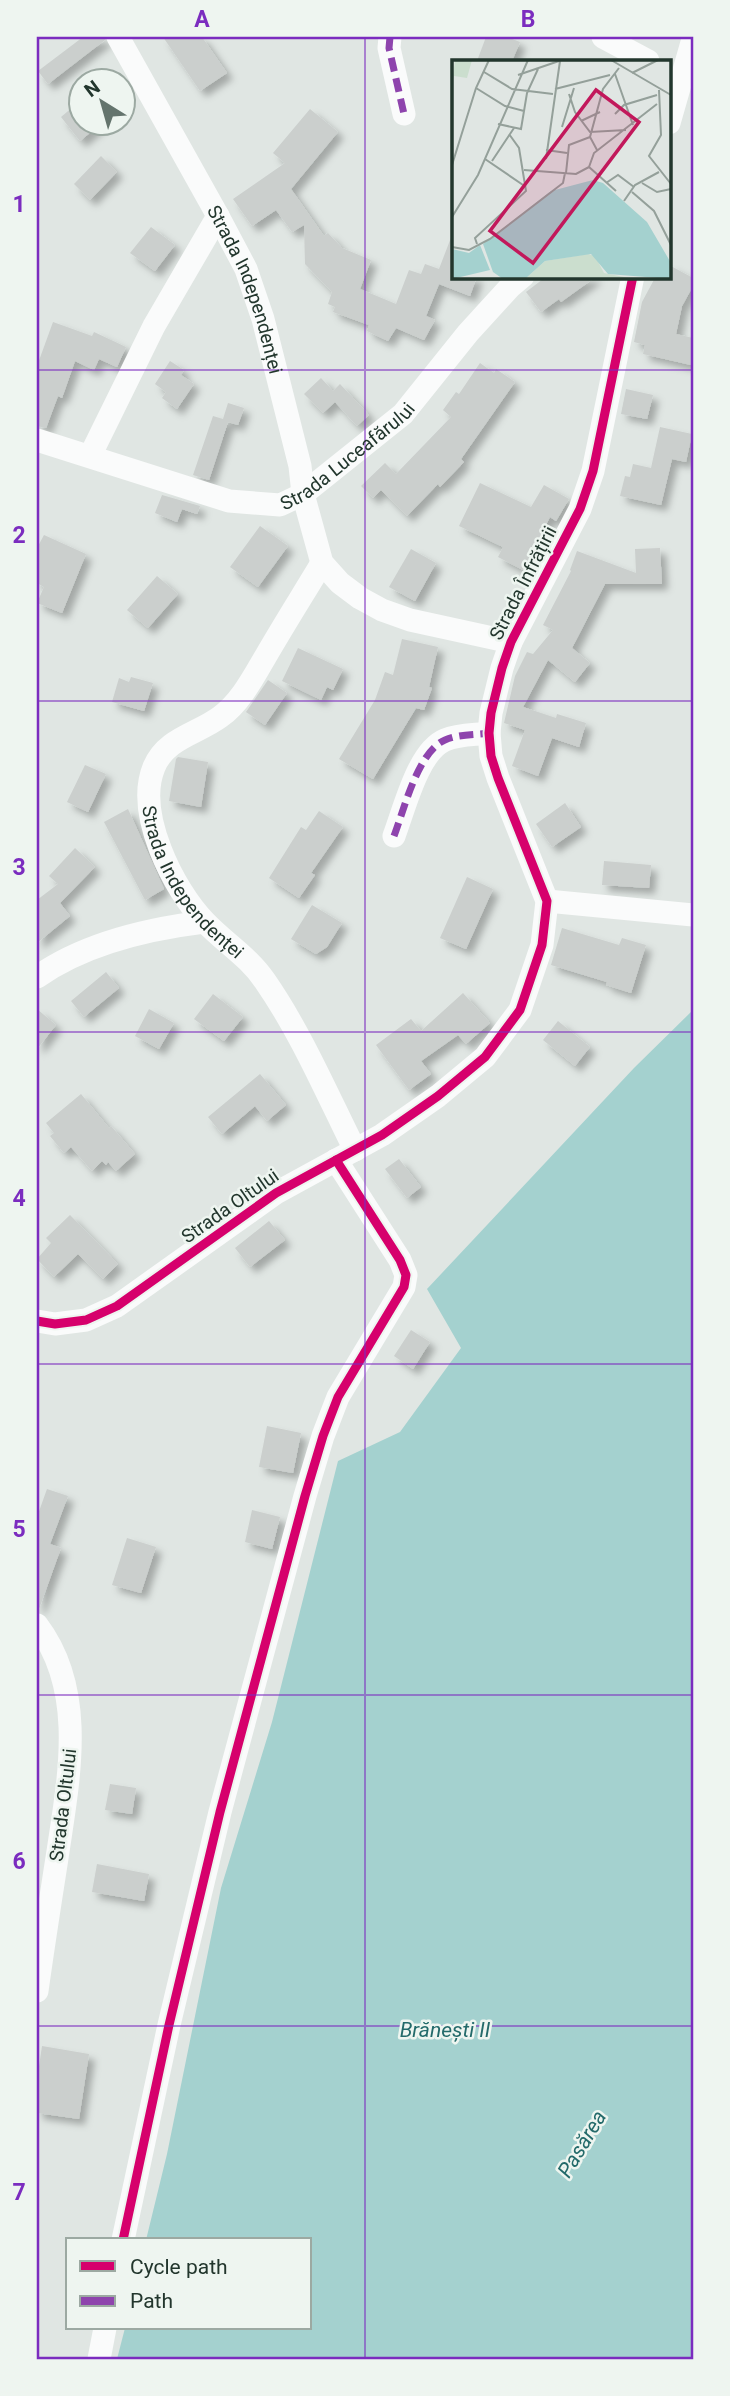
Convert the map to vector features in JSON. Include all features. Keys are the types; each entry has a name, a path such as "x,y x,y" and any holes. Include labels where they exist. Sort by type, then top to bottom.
{"street":[{"name":"Strada Independenței","path":"118,37 246,269 263,319 300,466 303,494 322,563 243,693 221,717 165,750 154,767 149,787 150,819 154,835 172,874 204,922 250,961 265,981 317,1074 346,1155"},
{"path":"390,37 404,114"},
{"path":"603,37 646,60"},
{"path":"670,115 675,76 693,39"},
{"path":"90,456 154,326 219,216"},
{"name":"Strada Luceafărului","path":"37,440 229,502 280,505 303,494 403,414 468,333 520,278"},
{"name":"Strada Înfrățirii","path":"547,901 491,756 491,713 511,642 580,509 593,471 634,278"},
{"path":"322,563 340,583 382,610 410,620 511,642"},
{"path":"394,836 422,762 433,747 456,736 489,733"},
{"path":"547,901 693,915"},
{"name":"Strada Oltului","path":"37,1321 55,1324 86,1320 117,1306 276,1193 383,1135 438,1097 485,1058 520,1010 542,945 547,901"},
{"path":"37,977 67,959 123,937 167,926 204,922"},
{"path":"123,2238 169,2025 220,1812 304,1496 338,1397 404,1287 406,1275 400,1260 346,1155"},
{"name":"Strada Oltului","path":"37,1991 69,1776 70,1735 68,1698 60,1669 50,1645 38,1629"},
{"path":"99,2359 105,2330"}],"water":[{"name":"Brănești II","path":"693,1010 693,2359 117,2359 124,2330 312,2330 312,2238 146,2238 167,2154 221,1888 272,1722 338,1461 400,1432 461,1348 427,1289 634,1068"}],"building":[{"path":"83,37 104,37 105,40 71,66 66,66 66,70 48,84 38,71"},
{"path":"163,37 202,37 227,73 200,91"},
{"path":"486,37 507,37 520,42 512,60 477,60"},
{"path":"310,109 338,132 291,189 324,236 328,233 342,248 371,260 360,289 396,304 409,270 421,274 425,264 439,269 452,235 452,278 476,278 470,296 439,284 426,316 435,320 424,340 396,328 388,341 367,331 369,325 333,312 335,307 328,304 332,292 305,264 304,225 292,232 276,210 252,226 233,199 285,163 273,153"},
{"path":"101,156 117,172 90,200 74,184"},
{"path":"151,227 175,245 155,271 130,253"},
{"path":"670,266 693,278 693,286 682,306 676,334 693,338 691,365 643,354 645,345 634,342 642,302 655,278 670,278"},
{"path":"544,278 594,278 561,302 559,299 541,312 526,292"},
{"path":"53,322 92,336 94,332 126,347 117,367 99,359 94,370 75,361 62,398 58,396 46,428 37,426 37,366"},
{"path":"170,361 184,370 181,375 194,384 177,409 162,398 166,392 155,384"},
{"path":"480,363 494,373 496,369 515,382 461,459 464,462 407,516 381,490 373,498 361,486 385,463 396,474 451,417 443,410 456,392 459,394"},
{"path":"321,378 333,391 340,384 369,415 357,426 335,402 323,413 304,394"},
{"path":"626,389 653,395 647,419 621,414"},
{"path":"228,403 244,408 238,425 228,422 209,480 193,475 213,416 223,419"},
{"path":"660,427 692,434 686,462 672,459 661,505 620,496 625,476 630,477 633,464 651,468"},
{"path":"480,483 531,507 544,485 569,499 556,521 550,517 523,570 498,557 503,547 459,526"},
{"path":"162,495 200,506 197,514 182,509 177,522 155,513"},
{"path":"260,526 288,546 258,587 230,567"},
{"path":"44,535 86,554 62,613 37,603 44,587 37,583 37,548"},
{"path":"660,548 662,584 605,584 572,648 590,663 575,682 548,660 523,707 556,718 557,714 586,723 579,747 552,738 538,776 512,766 525,730 504,723 515,676 527,652 533,654 553,630 543,625 571,571 577,551 636,573 635,549"},
{"path":"411,549 436,563 415,601 389,587"},
{"path":"157,576 178,594 148,628 127,610"},
{"path":"402,639 438,647 429,687 432,688 424,710 416,708 373,779 339,759 375,700 385,672 393,675"},
{"path":"298,648 343,669 333,690 327,687 321,700 282,681"},
{"path":"131,677 153,683 144,711 112,702 119,678 129,682"},
{"path":"268,680 287,693 265,725 246,712"},
{"path":"178,757 208,762 201,807 169,801"},
{"path":"85,765 106,774 88,812 67,802"},
{"path":"565,803 581,827 552,847 536,824"},
{"path":"128,809 164,889 145,900 104,822"},
{"path":"319,811 343,827 311,873 315,875 299,898 269,878 301,827 306,830"},
{"path":"75,848 95,867 60,903 70,916 37,943 37,900 58,884 49,876"},
{"path":"604,861 651,865 649,888 602,885"},
{"path":"467,877 493,889 466,949 440,938"},
{"path":"312,905 342,923 327,947 316,954 291,939"},
{"path":"562,928 619,945 622,938 646,945 631,993 606,985 607,982 551,965"},
{"path":"106,972 119,988 84,1017 71,1001"},
{"path":"463,993 490,1023 466,1044 458,1035 421,1061 431,1074 409,1090 376,1045 411,1019 421,1031"},
{"path":"213,994 243,1017 224,1041 194,1019"},
{"path":"37,1009 56,1025 37,1049"},
{"path":"149,1009 174,1023 159,1049 135,1036"},
{"path":"558,1021 590,1047 575,1066 543,1040"},
{"path":"260,1074 286,1105 267,1121 255,1106 222,1134 208,1117"},
{"path":"81,1094 135,1154 116,1171 108,1162 106,1165 102,1161 92,1171 71,1147 64,1153 50,1136 54,1133 46,1123"},
{"path":"399,1159 421,1187 407,1198 385,1169"},
{"path":"70,1215 118,1264 103,1279 78,1254 54,1277 37,1259 51,1243 46,1238"},
{"path":"269,1221 285,1240 250,1267 235,1248"},
{"path":"411,1330 430,1342 413,1369 394,1356"},
{"path":"267,1426 301,1433 293,1473 259,1467"},
{"path":"47,1489 68,1496 50,1544 61,1548 39,1609 37,1517"},
{"path":"252,1510 280,1517 272,1549 245,1542"},
{"path":"127,1538 156,1547 141,1593 112,1585"},
{"path":"110,1784 136,1788 132,1814 105,1810"},
{"path":"97,1864 149,1874 144,1901 92,1892"},
{"path":"42,2046 89,2054 79,2119 37,2113 37,2080"}],"marked path":[{"path":"390,37 389,48 404,114"},
{"path":"394,836 413,782 435,746 456,737 489,733"}],"cycle path":[{"path":"37,1321 55,1324 86,1320 117,1306 276,1193 382,1135 438,1096 485,1057 520,1010 542,945 547,901 491,756 491,713 511,642 580,509 593,471 633,278"},
{"path":"123,2238 169,2025 220,1812 305,1496 338,1397 404,1287 406,1275 400,1260 336,1160"}],"water label":[{"name":"Pasărea","path":"582,2144"}]}
